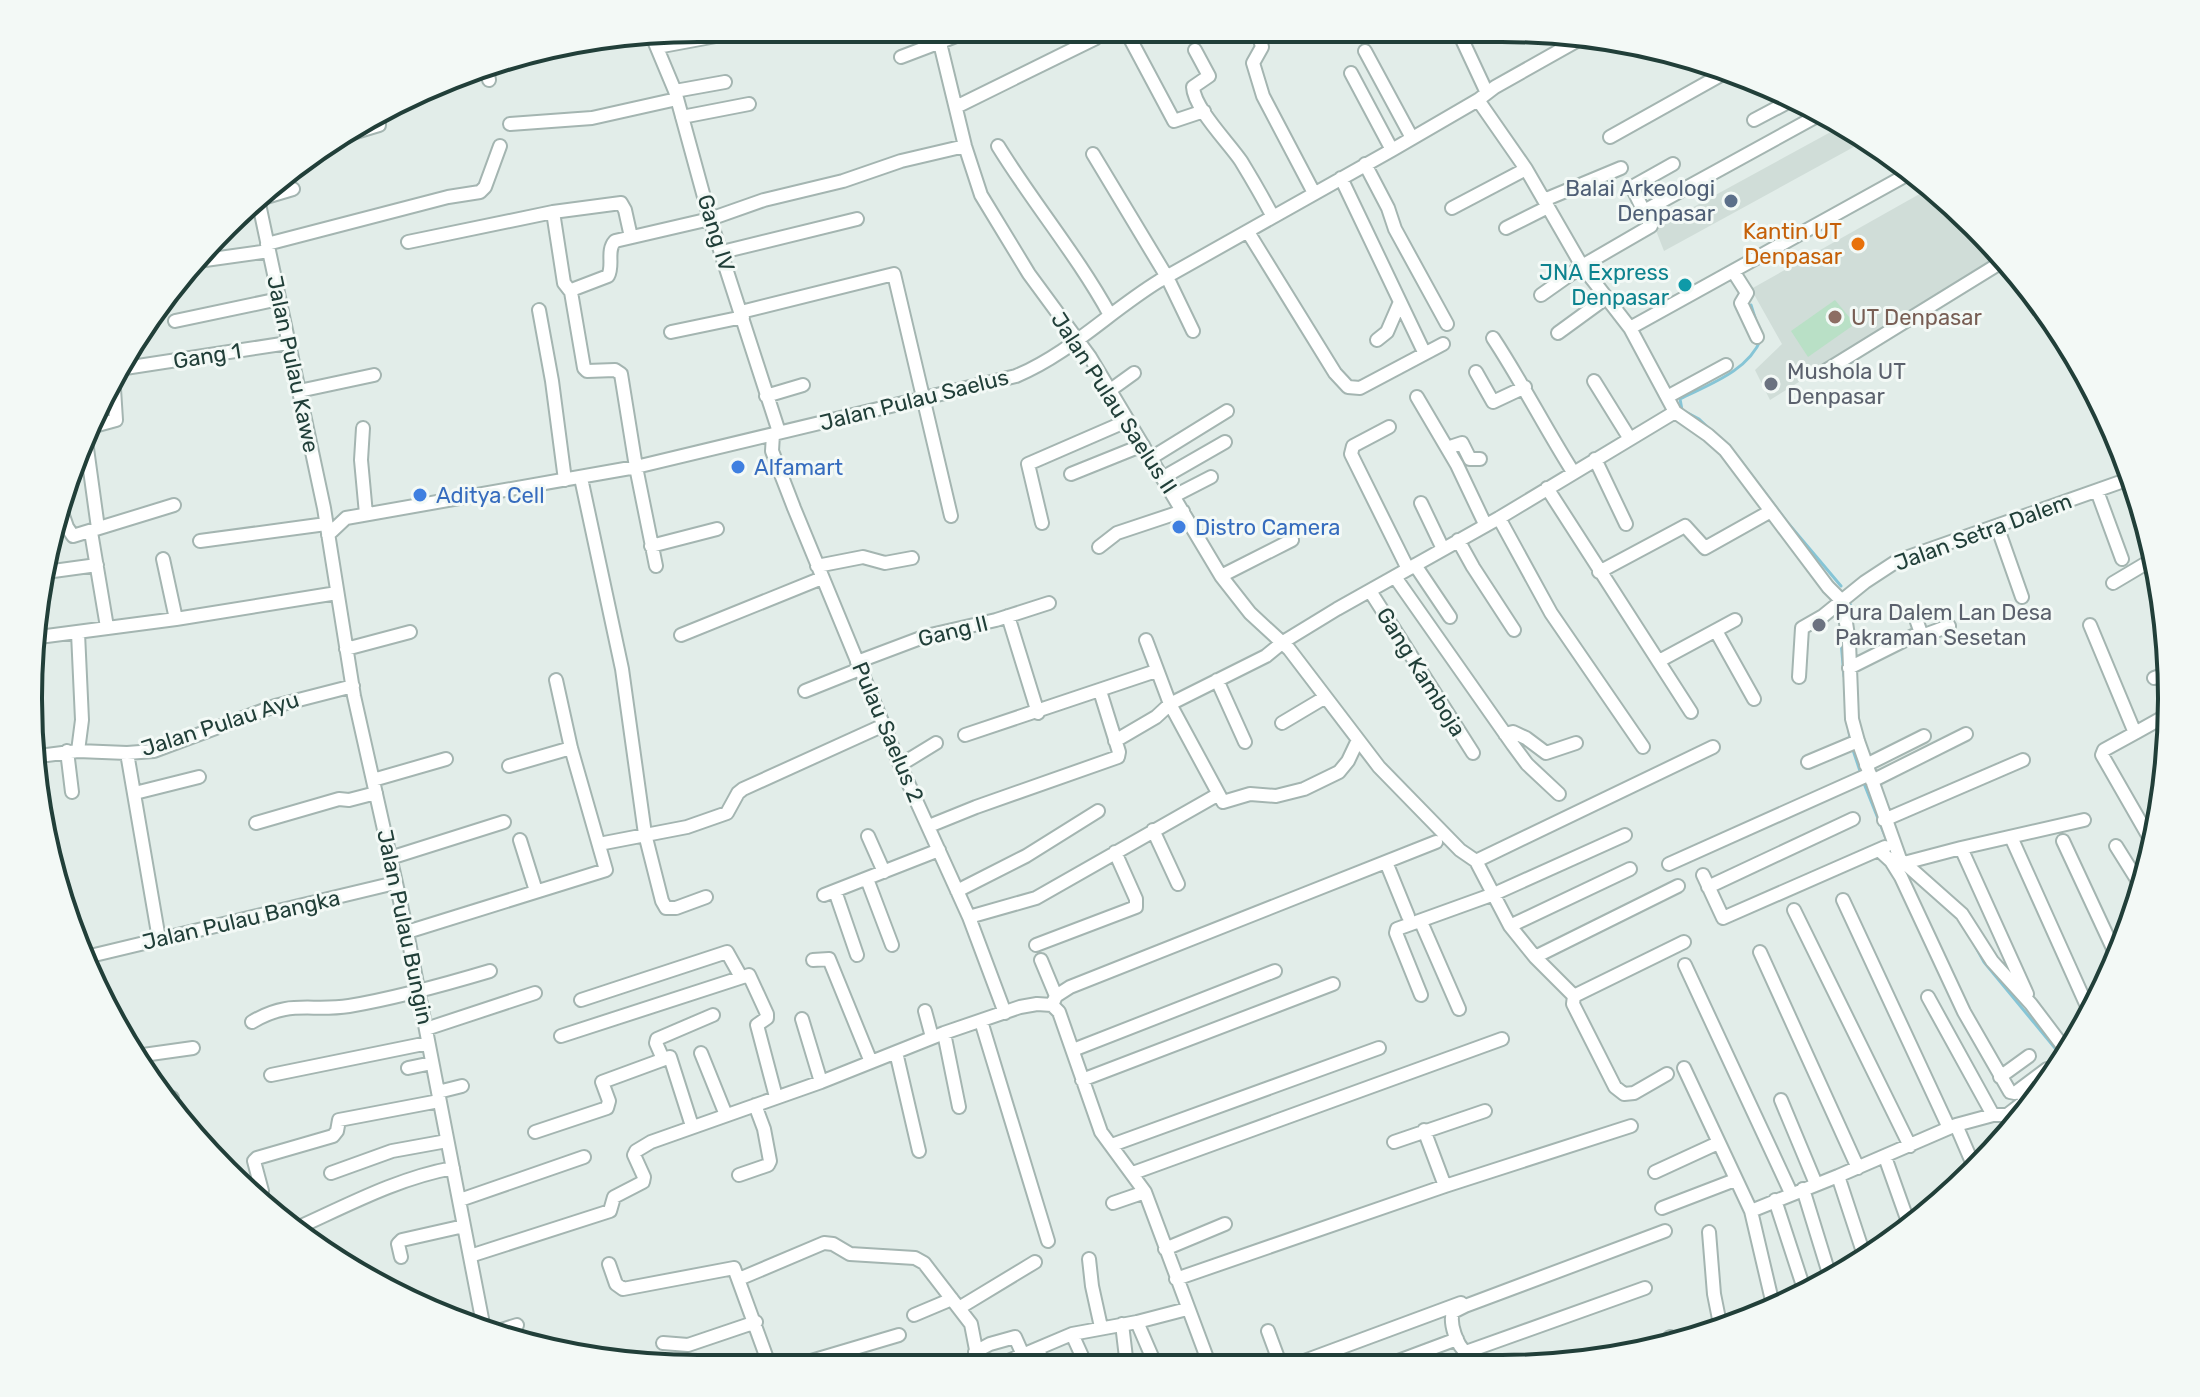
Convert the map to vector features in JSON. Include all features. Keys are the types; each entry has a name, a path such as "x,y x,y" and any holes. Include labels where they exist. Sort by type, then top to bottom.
{"street":[{"path":"956,107 1088,42"},
{"path":"1132,42 1174,121 1204,111"},
{"path":"1261,42 1262,47 1253,63 1262,92 1314,193"},
{"path":"1462,42 1482,97 1582,266 1630,328 1675,412 1725,450 1841,600 1849,642 1853,742 1884,820 1891,861 1964,1012 2000,1077 2013,1094 2038,1076"},
{"name":"Gang IV","path":"655,43 676,95 710,219 742,314 776,433"},
{"path":"901,57 940,43"},
{"name":"Jalan Pulau Saelus II","path":"940,43 965,146 981,195 1029,274 1090,357 1221,576 1250,613 1283,642 1357,742 1460,850 1476,861 1510,926 1535,957 1574,996"},
{"name":"Jalan Pulau Saelus","path":"346,518 636,467 1016,376 1046,362 1167,277 1569,46"},
{"path":"1195,50 1209,72 1208,78 1192,88 1204,111 1245,167 1273,217"},
{"path":"1365,51 1412,138"},
{"path":"1351,73 1392,150"},
{"path":"1610,137 1716,78"},
{"path":"510,124 575,120 725,82"},
{"path":"682,117 749,104"},
{"path":"1754,120 1782,105"},
{"path":"1644,211 1810,120"},
{"path":"212,258 268,248 480,192 485,187 500,146"},
{"path":"571,292 608,276 611,270 611,244 843,181 901,161 965,146"},
{"path":"998,146 1110,315"},
{"path":"1093,154 1167,277 1193,331"},
{"path":"1365,164 1388,208 1395,229 1447,324"},
{"path":"1541,295 1582,266 1651,226 1632,187 1673,164"},
{"path":"1506,228 1546,204 1621,168"},
{"path":"1452,208 1526,169"},
{"path":"1341,178 1424,352"},
{"path":"1630,328 1901,178"},
{"path":"281,192 293,189"},
{"path":"408,242 553,212 621,203 631,237"},
{"name":"Jalan Pulau Kawe","path":"260,210 327,529"},
{"path":"553,212 564,283 571,292 585,370 615,370 621,374 656,566"},
{"path":"722,252 857,219"},
{"path":"1248,232 1335,373 1348,387 1360,388 1443,344"},
{"path":"1825,371 1995,266"},
{"path":"1733,271 1746,292 1741,302 1757,337"},
{"path":"671,332 894,274 951,516"},
{"path":"1558,333 1606,298"},
{"path":"175,321 279,299"},
{"path":"1377,340 1387,332 1400,302"},
{"path":"539,310 565,480"},
{"path":"1493,338 1573,472"},
{"name":"Gang 1","path":"132,367 288,343"},
{"path":"1667,397 1726,365"},
{"path":"1476,372 1493,402 1525,387"},
{"path":"1109,391 1134,373"},
{"path":"299,391 374,375"},
{"path":"1594,381 1630,439"},
{"path":"766,396 803,385"},
{"path":"1417,397 1485,524"},
{"path":"103,424 116,420 115,399"},
{"path":"1151,458 1227,411"},
{"path":"1115,741 1156,717 1170,704 1266,656 1283,642 1675,412"},
{"path":"1042,523 1028,464 1127,421"},
{"path":"1389,427 1353,446 1351,454 1412,567 1450,617"},
{"path":"363,428 361,460 366,514"},
{"name":"Pulau Saelus 2","path":"772,451 776,433"},
{"name":"Pulau Saelus 2","path":"757,438 772,451 900,765 969,917 1005,1013"},
{"path":"1164,477 1225,442"},
{"path":"1447,448 1462,443 1470,459 1480,459"},
{"path":"1071,474 1143,445"},
{"path":"88,459 97,565 107,627"},
{"path":"1595,459 1626,524"},
{"path":"1174,496 1211,477"},
{"path":"581,478 622,669 645,834 666,908 676,908 706,897"},
{"name":"Jalan Setra Dalem","path":"1799,677 1802,628 1897,561 2121,482"},
{"path":"1547,488 1691,712"},
{"path":"2097,491 2122,559"},
{"path":"1421,503 1443,549"},
{"path":"66,523 73,536 174,505"},
{"path":"324,508 346,518"},
{"path":"1099,547 1117,533 1183,511"},
{"path":"1599,572 1685,526 1705,548 1771,511"},
{"path":"200,541 327,529 346,518"},
{"path":"1499,518 1551,613 1643,747"},
{"path":"1997,526 2022,597"},
{"name":"Jalan Pulau Bungin","path":"327,529 353,686 407,932 482,1318"},
{"path":"651,546 717,529"},
{"path":"1221,576 1292,540"},
{"path":"1458,540 1514,630"},
{"path":"681,635 820,572 863,557 885,563 912,558"},
{"path":"163,559 176,619"},
{"path":"55,571 97,565"},
{"path":"2113,583 2144,565"},
{"path":"1395,577 1527,764 1559,794"},
{"name":"Gang Kamboja","path":"1370,591 1473,753"},
{"path":"45,636 337,593"},
{"name":"Gang II","path":"805,691 926,636 1049,603"},
{"path":"1008,616 1038,713"},
{"path":"1915,616 1919,633"},
{"path":"1659,661 1735,620"},
{"path":"2090,625 2135,733"},
{"path":"1919,633 1925,636 1949,626"},
{"path":"1716,631 1754,699"},
{"path":"346,649 410,632"},
{"path":"72,792 72,751 82,720 78,633"},
{"path":"1849,668 1919,633"},
{"path":"1146,640 1170,704 1224,803 1250,794 1276,796 1304,789 1339,772 1357,742"},
{"path":"965,735 1156,671"},
{"path":"407,932 606,870 571,748 556,680"},
{"path":"1217,680 1245,742"},
{"name":"Jalan Pulau Ayu","path":"45,755 72,751 154,751 275,706 353,686"},
{"path":"929,826 1118,757 1100,691"},
{"path":"1282,723 1324,698"},
{"path":"2145,829 2102,755 2104,750 2157,720"},
{"path":"599,844 687,827 727,813 743,789 884,725"},
{"path":"1505,734 1513,732 1526,738 1546,753 1576,743"},
{"path":"1669,864 1966,734"},
{"path":"1867,775 1924,736"},
{"path":"1808,762 1853,742"},
{"path":"900,765 936,743"},
{"path":"1476,861 1713,747"},
{"path":"509,766 571,748"},
{"path":"127,753 159,939"},
{"path":"256,823 339,799 349,800 375,786 446,759"},
{"path":"1884,820 2023,760"},
{"path":"135,793 199,777"},
{"path":"969,917 1036,898 1217,795"},
{"path":"957,891 1026,856 1098,811"},
{"path":"1853,819 1706,881 1721,917 1726,918 1887,847"},
{"path":"1904,863 2084,820"},
{"path":"390,858 504,822"},
{"path":"1153,830 1178,884"},
{"path":"1421,995 1396,932 1494,894 1625,835"},
{"path":"868,836 884,872"},
{"path":"2011,837 2084,1000"},
{"path":"520,840 536,891"},
{"path":"2063,841 2111,943"},
{"path":"470,1256 610,1211 614,1197 643,1182 644,1177 634,1159 636,1151 692,1126 821,1082 938,1035 1028,1005 1054,1000 1070,987 1436,842"},
{"path":"2116,846 2134,875"},
{"path":"1887,847 1962,914 1992,961 2060,1043"},
{"path":"1961,848 2031,1004"},
{"path":"857,955 830,893 939,850"},
{"path":"1036,945 1136,907 1136,899 1115,852"},
{"path":"1386,862 1408,916"},
{"path":"1510,926 1630,869"},
{"path":"867,879 892,945"},
{"name":"Jalan Pulau Bangka","path":"94,955 395,883"},
{"path":"1535,957 1678,886"},
{"path":"1843,900 1970,1159"},
{"path":"1794,910 1910,1146"},
{"path":"1421,922 1459,1009"},
{"path":"1667,1074 1634,1093 1624,1094 1615,1087 1573,1004 1574,996 1684,942"},
{"path":"581,1000 727,952 741,977"},
{"path":"1760,952 1858,1168"},
{"path":"813,960 829,959 871,1062"},
{"path":"1041,960 1093,1114 1145,1192 1206,1355"},
{"path":"1685,965 1797,1191 1827,1269"},
{"path":"252,1022 272,1011 286,1008 339,1007 417,992 490,971"},
{"path":"1073,1050 1275,971"},
{"path":"561,1036 741,977 750,977 767,1014 767,1018 757,1025 776,1097"},
{"path":"1082,1080 1333,984"},
{"path":"426,1029 535,993"},
{"path":"1928,997 1993,1115"},
{"path":"925,1011 938,1035 959,1107"},
{"path":"663,1059 657,1039 713,1015"},
{"path":"802,1019 821,1082"},
{"path":"981,1021 1048,1241"},
{"path":"1133,1173 1502,1039"},
{"path":"271,1075 428,1043"},
{"path":"147,1054 193,1048"},
{"path":"1112,1145 1379,1048"},
{"path":"896,1052 919,1151"},
{"path":"701,1053 726,1115"},
{"path":"2000,1077 2029,1056"},
{"path":"535,1132 607,1108 609,1101 602,1082 672,1058 692,1126"},
{"path":"408,1068 432,1063"},
{"path":"1684,1068 1751,1211 1771,1297"},
{"path":"261,1188 254,1161 257,1158 333,1136 339,1120 438,1096 462,1086"},
{"path":"2023,1087 2024,1096"},
{"path":"1781,1100 1816,1184"},
{"path":"739,1175 768,1165 770,1161 764,1129 755,1105"},
{"path":"1394,1142 1485,1111"},
{"path":"1751,1211 1885,1157 1952,1126 2010,1113"},
{"path":"1176,1279 1445,1186 1631,1126"},
{"path":"1424,1130 1445,1186"},
{"path":"331,1173 392,1151 447,1141"},
{"path":"1655,1172 1718,1143"},
{"path":"460,1200 584,1157"},
{"path":"1885,1157 1906,1215"},
{"path":"306,1224 403,1182 453,1168"},
{"path":"1838,1176 1861,1247"},
{"path":"1662,1208 1735,1180"},
{"path":"1113,1203 1145,1192"},
{"path":"1775,1200 1802,1282"},
{"path":"1165,1249 1225,1224"},
{"path":"401,1257 398,1244 402,1240 464,1226"},
{"path":"1645,1288 1469,1352 1463,1351 1451,1318 1453,1312 1665,1231"},
{"path":"1709,1232 1719,1318"},
{"path":"739,1279 829,1243 850,1254 919,1260 974,1329 977,1355"},
{"path":"1089,1259 1101,1327"},
{"path":"914,1315 956,1304 1035,1262"},
{"path":"609,1264 616,1284 623,1289 734,1268 766,1355"},
{"path":"1321,1355 1487,1293"},
{"path":"980,1355 990,1344 1015,1337 1023,1355 1072,1334 1187,1309"},
{"path":"663,1343 688,1345 756,1322"},
{"path":"1137,1322 1151,1355"},
{"path":"1122,1324 1126,1355"},
{"path":"510,1327 517,1325"},
{"path":"1268,1331 1277,1355"},
{"path":"1072,1334 1081,1355"},
{"path":"831,1355 899,1335"},
{"path":"1414,1355 1457,1339"},
{"path":"990,1344 997,1355"},
{"path":"1038,1349 1040,1355"}],"shaded area":[{"name":"Balai Arkeologi Denpasar","path":"1832,131 1855,146 1664,251 1655,228"},
{"name":"UT Denpasar","path":"1920,194 1966,234 1991,262 1770,400 1755,370 1782,344 1751,289"}],"green space":[{"path":"1835,300 1855,324 1808,357 1791,331"}],"waterway":[{"path":"1751,305 1757,324"},
{"path":"1715,434 1699,419 1682,410 1680,399 1738,368 1761,339"},
{"path":"1737,456 1841,586"},
{"path":"1850,604 1854,615 1852,626"},
{"path":"1841,641 1844,676"},
{"path":"1848,723 1850,739"},
{"path":"1852,747 1861,774"},
{"path":"1863,781 1893,856"},
{"path":"1973,942 1984,962 2056,1049"}],"place":[{"name":"Balai Arkeologi Denpasar","path":"1731,201"},
{"name":"Kantin UT Denpasar","path":"1858,244"},
{"name":"JNA Express Denpasar","path":"1685,285"},
{"name":"UT Denpasar","path":"1835,317"},
{"name":"Mushola UT Denpasar","path":"1771,384"},
{"name":"Alfamart","path":"738,467"},
{"name":"Aditya Cell","path":"420,495"},
{"name":"Distro Camera","path":"1179,527"},
{"name":"Pura Dalem Lan Desa Pakraman Sesetan","path":"1819,625"}]}
